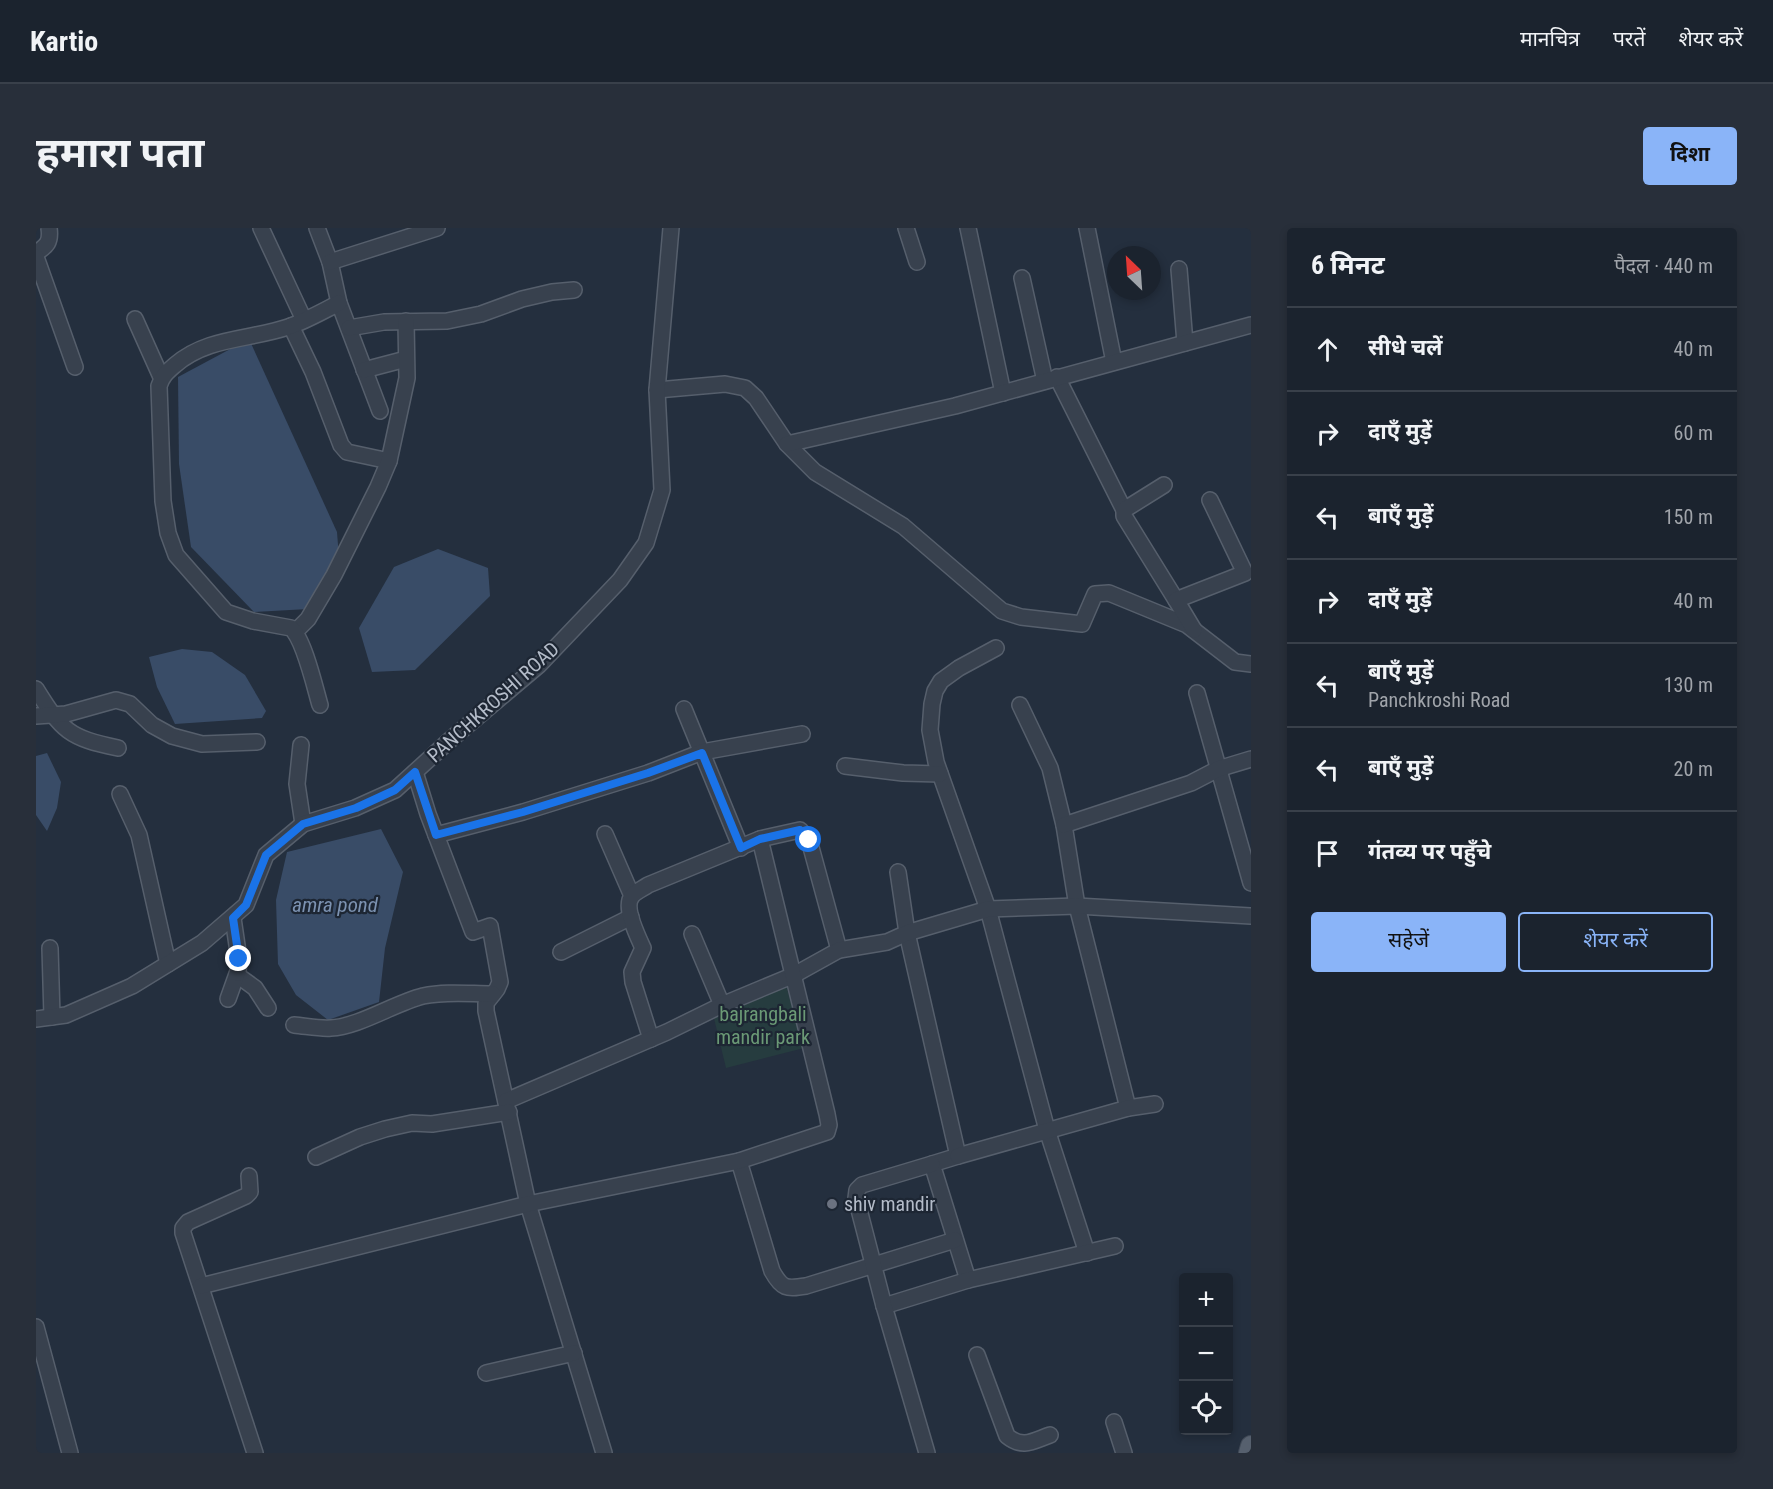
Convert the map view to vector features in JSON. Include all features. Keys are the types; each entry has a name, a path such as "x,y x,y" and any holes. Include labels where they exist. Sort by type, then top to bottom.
{"main road":[{"path":"1249,1453 1251,1446"}],"street":[{"path":"49,228 49,242 36,255 75,367"},
{"path":"261,228 341,445 347,452 389,461"},
{"path":"317,228 330,262 339,303 380,411"},
{"name":"PANCHKROSHI ROAD","path":"36,1019 66,1015 132,986 202,943 246,905 266,855 303,824 356,808 395,790 539,665 620,580 646,543 662,490 657,390 671,228"},
{"path":"906,228 917,261"},
{"path":"968,228 1003,393"},
{"path":"1086,228 1114,362"},
{"path":"330,262 431,229"},
{"path":"1179,269 1185,343"},
{"path":"1022,278 1051,379 1124,510 1124,516 1194,630"},
{"path":"349,328 384,322 447,321 481,314 522,299 574,290"},
{"path":"320,705 301,642 295,632 291,628 253,621 226,612 176,555 168,533 163,501 159,386 161,377 186,355 211,344 263,334 297,323 339,303"},
{"path":"135,319 161,377"},
{"path":"295,632 308,619 334,575 389,461 406,378 406,321"},
{"path":"787,444 955,406 1251,325"},
{"path":"364,370 406,359"},
{"path":"657,390 725,384 745,388 756,398 787,444 815,472 903,526 1002,611 1021,617 1082,624 1095,594 1109,593 1187,625 1235,662 1251,664"},
{"path":"1124,510 1164,485"},
{"path":"1176,600 1245,573 1210,500"},
{"path":"996,648 958,668 941,681 935,691 932,704 930,730 936,762 988,909 1047,1130 1087,1253"},
{"path":"36,689 52,715 65,730 78,738 118,748"},
{"path":"1197,693 1251,883"},
{"path":"36,716 66,714 117,700 130,704 152,725 172,736 202,744 257,742"},
{"path":"1020,705 1050,768 1064,825 1077,906 1128,1108"},
{"path":"684,709 741,848"},
{"path":"436,835 523,812 648,773 702,753 802,734"},
{"path":"301,745 297,784 303,824"},
{"path":"1064,825 1191,783 1218,769 1251,759"},
{"path":"845,766 903,773 940,774"},
{"path":"415,772 473,932 490,926 500,982 486,1003 486,1011 528,1204 604,1453"},
{"path":"120,794 139,835 168,964"},
{"path":"651,1039 633,982 632,972 643,948 628,904 632,896 648,885 760,839 800,830 809,840 839,950"},
{"path":"604,834 632,896"},
{"path":"201,1286 528,1204 739,1161 826,1132 829,1125 760,839"},
{"path":"898,872 907,933 958,1155"},
{"path":"316,1157 360,1137 385,1129 412,1124 432,1124 508,1107 723,1005 794,975 839,950 886,942 907,933 988,909 1077,906 1251,916"},
{"path":"561,952 631,917"},
{"path":"228,999 237,975 239,959 233,918"},
{"path":"692,934 723,1005"},
{"path":"50,948 52,1017"},
{"path":"237,975 255,988 268,1008"},
{"path":"294,1025 332,1028 350,1025 387,1008 423,996 450,993 493,994"},
{"path":"927,1453 884,1306 856,1198 857,1190 862,1185 958,1155 1128,1108 1155,1104"},
{"path":"739,1161 772,1270 781,1286 788,1288 806,1286 955,1240"},
{"path":"932,1164 968,1280"},
{"path":"249,1176 250,1192 246,1196 188,1222 183,1228 183,1233 255,1453"},
{"path":"884,1306 968,1280 1114,1246"},
{"path":"36,1327 70,1453"},
{"path":"486,1373 574,1353"},
{"path":"977,1355 1007,1436 1025,1448 1050,1435"},
{"path":"1114,1422 1124,1453"}],"green space":[{"name":"bajrangbali mandir park","path":"785,982 804,1048 726,1068 713,1014"}],"water":[{"path":"249,339 337,532 339,558 308,609 254,612 191,547 179,464 178,377"},
{"path":"438,549 488,568 490,596 415,670 372,672 359,628 394,567"},
{"path":"182,649 212,652 245,675 266,711 262,718 175,724 157,687 149,657"},
{"path":"47,753 61,782 57,808 47,831 36,815 36,756"},
{"name":"amra pond","path":"381,829 403,872 385,948 379,1002 328,1020 296,995 278,964 276,900 287,852"}],"place":[{"name":"shiv mandir","path":"832,1204"}],"route":[{"path":"239,959 233,918 246,905 266,855 303,824 356,808 395,790 415,772 436,835 523,812 648,773 680,759 702,753 741,848 760,839 800,830 809,840"}]}
